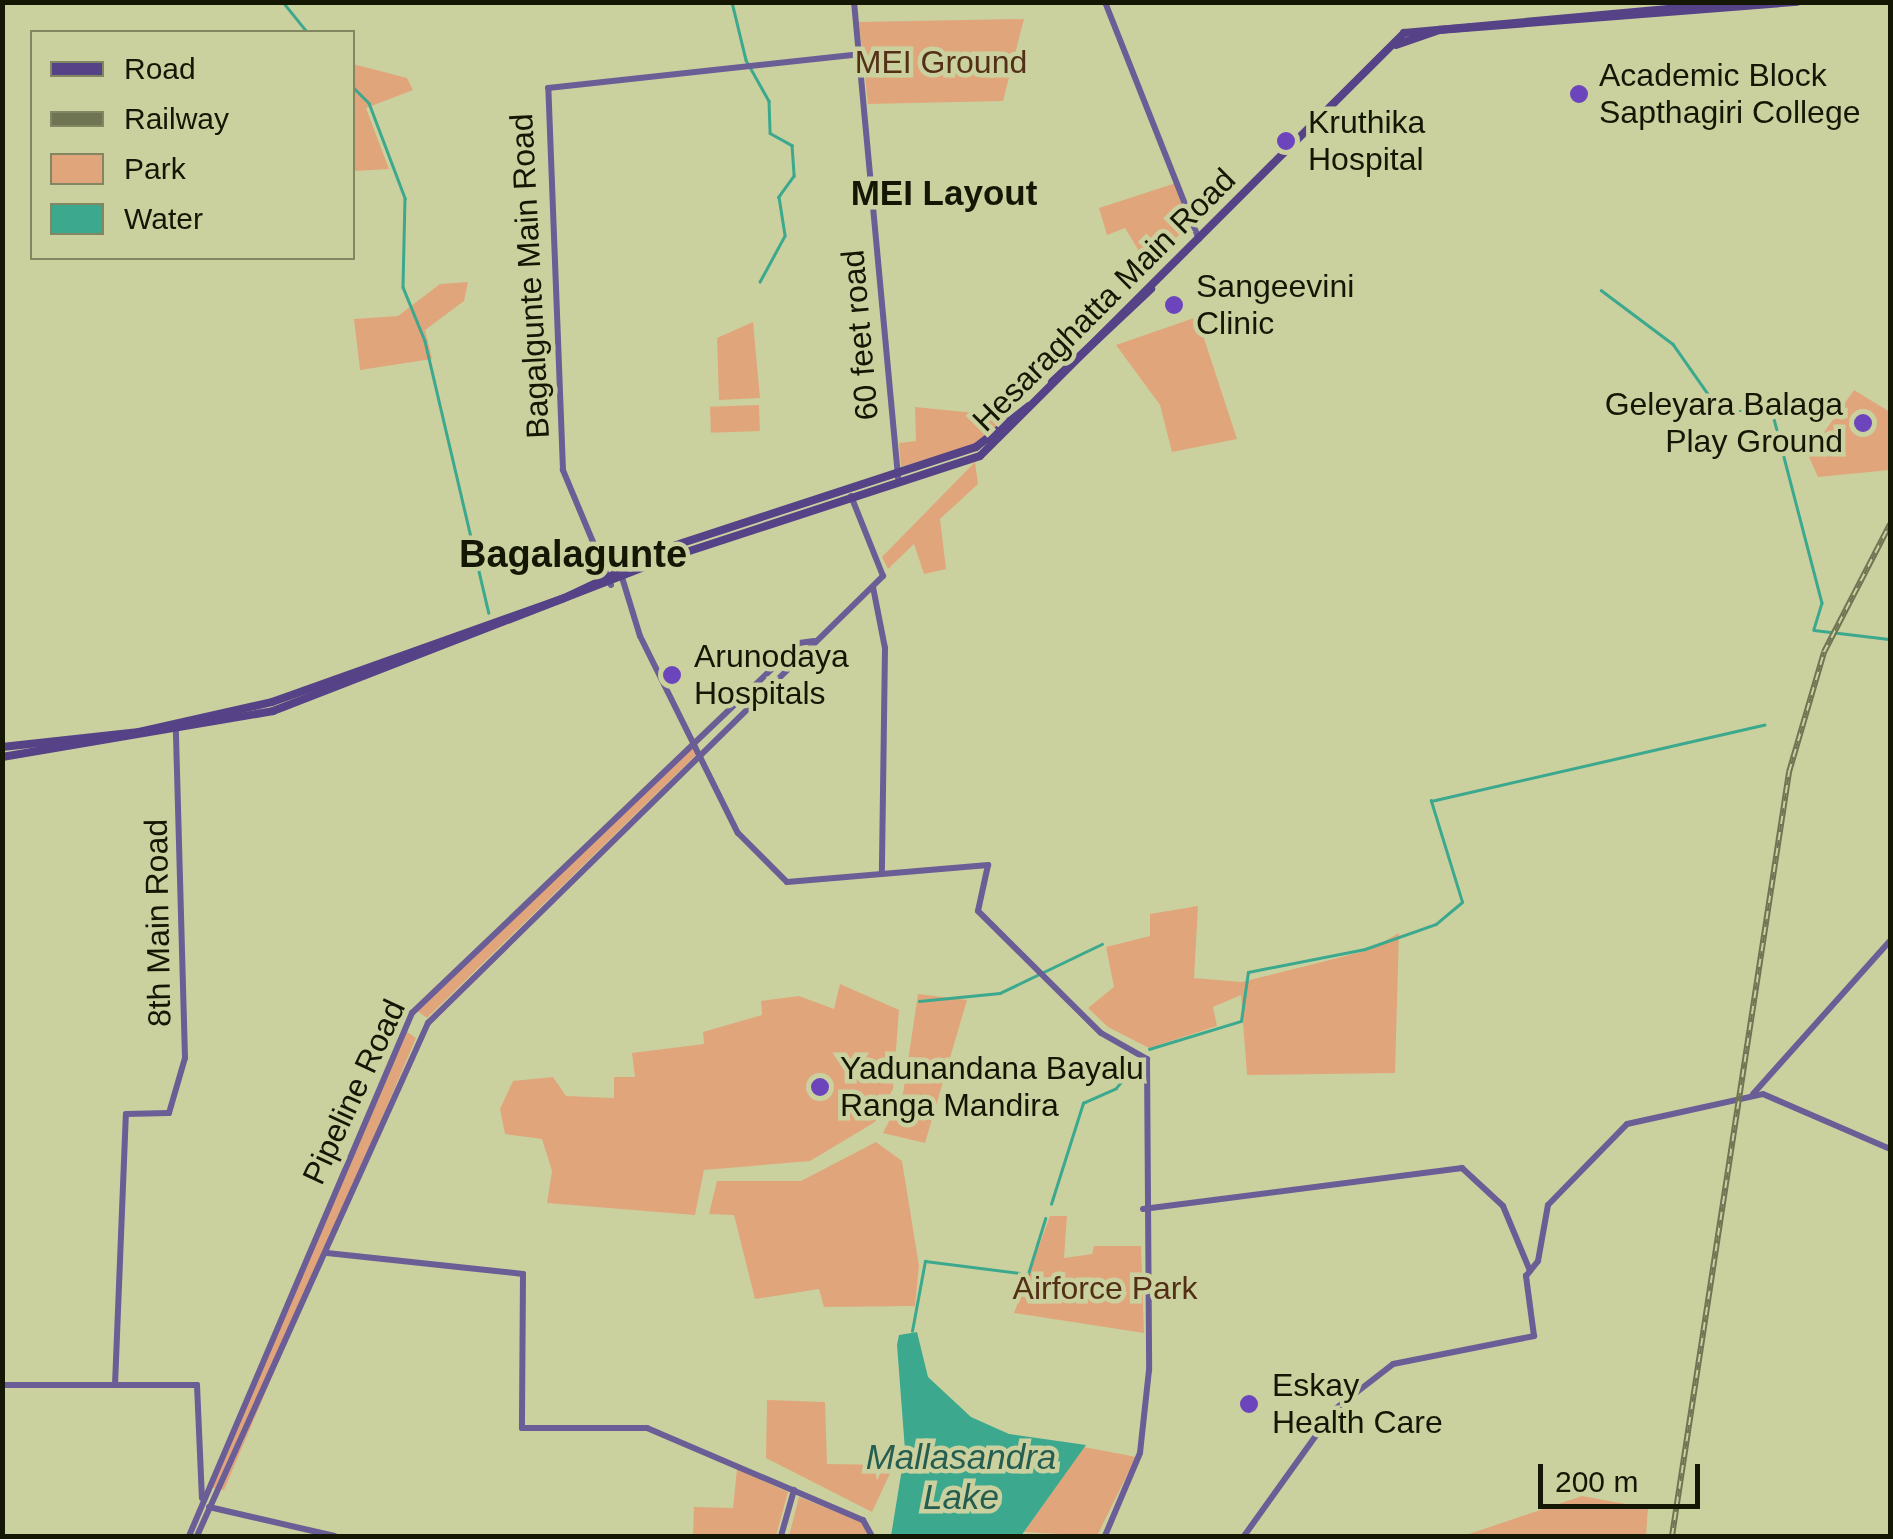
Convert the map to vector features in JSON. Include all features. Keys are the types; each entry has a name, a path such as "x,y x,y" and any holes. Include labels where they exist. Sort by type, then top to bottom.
{"main road":[{"path":"1439,27 1745,2"},
{"path":"1439,27 1797,2"},
{"name":"Hesaraghatta Main Road","path":"850,494 899,483 995,446 1400,42 1439,27"},
{"path":"2,757 274,712 621,574 850,494 989,439 1151,289"},
{"path":"2,747 139,732 272,702 610,580"}],"street":[{"name":"60 feet road","path":"854,2 899,483"},
{"path":"1106,2 1199,240"},
{"name":"Bagalgunte Main Road","path":"610,580 563,470 548,88 858,54"},
{"path":"815,641 873,586 882,568 850,494"},
{"path":"621,574 648,649 738,833 787,882 988,865 978,911 1101,1033 1147,1059 1154,1085 1143,1208 1144,1426 1105,1536"},
{"path":"873,586 885,648 882,873"},
{"name":"Pipeline Road","path":"189,1536 412,1013 800,643 815,641"},
{"name":"Pipeline Road","path":"197,1536 428,1023 815,641"},
{"name":"8th Main Road","path":"116,1385 126,1114 169,1113 186,1058 188,963 176,731"},
{"path":"1752,1095 1890,941"},
{"path":"1244,1536 1335,1409 1393,1364 1534,1336 1530,1271 1548,1205 1627,1124 1752,1095 1784,1099 1890,1149"},
{"path":"1143,1208 1462,1168 1503,1206 1530,1271"},
{"path":"327,1254 523,1274 522,1428 647,1428 863,1520 872,1536"},
{"path":"2,1385 198,1386 202,1502 211,1508 335,1536"},
{"path":"781,1536 794,1490"}],"green space":[{"name":"MEI Ground","path":"1024,19 1003,101 868,104 859,22"},
{"path":"355,65 407,78 413,90 366,108 389,169 355,171"},
{"path":"1176,183 1190,224 1148,266 1125,228 1107,235 1099,208"},
{"path":"468,282 464,301 425,330 432,359 360,370 354,319 398,316 440,284"},
{"path":"1197,317 1237,439 1172,452 1160,405 1116,345"},
{"path":"753,322 760,398 719,400 717,338"},
{"path":"1854,390 1890,412 1890,470 1818,477 1808,455"},
{"path":"759,405 760,431 711,433 710,407"},
{"path":"915,407 995,415 1001,425 970,446 901,467 899,443 916,441"},
{"path":"975,462 978,484 940,519 946,569 924,574 914,544 888,569 882,557"},
{"path":"692,744 697,754 427,1018 416,1010"},
{"path":"1198,906 1194,978 1242,982 1369,950 1399,933 1395,1073 1247,1075 1241,995 1213,1007 1217,1026 1149,1048 1108,1027 1088,1008 1114,987 1106,947 1150,936 1150,914"},
{"path":"840,984 899,1010 893,1089 875,1122 810,1161 704,1170 695,1215 547,1203 552,1171 542,1139 505,1134 500,1109 513,1081 553,1077 566,1096 614,1098 614,1077 635,1077 632,1053 704,1044 703,1032 762,1015 761,1001 799,996 834,1009"},
{"path":"918,994 967,1000 925,1143 883,1133 903,1094"},
{"path":"407,1032 416,1038 224,1490 209,1487"},
{"path":"876,1142 902,1161 919,1266 915,1306 824,1307 819,1289 755,1299 734,1215 709,1214 717,1181 801,1181"},
{"name":"Airforce Park","path":"1050,1216 1067,1216 1064,1258 1092,1254 1094,1246 1141,1246 1144,1333 1014,1313"},
{"path":"767,1400 825,1402 827,1464 894,1465 872,1512 766,1458"},
{"path":"1084,1447 1136,1457 1097,1536 1024,1532"},
{"path":"737,1469 788,1492 776,1536 693,1536 694,1507 733,1508"},
{"path":"1582,1496 1648,1508 1646,1536 1435,1536 1466,1535"},
{"path":"799,1497 862,1522 868,1536 789,1536"}],"water":[{"name":"Mallasandra Lake","path":"917,1332 928,1377 971,1417 1009,1434 1086,1445 1021,1536 891,1536 905,1450 897,1345 899,1335"}],"waterway":[{"path":"283,2 305,30"},
{"path":"732,2 746,60 769,101 770,133 792,145 794,176 779,197 785,236 760,282"},
{"path":"355,89 369,103 405,198 403,287 425,341 489,613"},
{"path":"1601,290 1673,344 1720,411 1772,411 1822,603 1814,630 1890,639"},
{"path":"1149,1049 1241,1021 1248,972 1365,949 1436,924 1462,902 1431,801 1764,725"},
{"path":"919,1001 1000,993 1102,944"},
{"path":"1051,1204 1083,1103 1116,1088 1139,1061"},
{"path":"912,1331 925,1261 1028,1274 1045,1219"}],"railway":[{"path":"1672,1536 1789,772 1824,652 1890,524"}],"place":[{"name":"Academic Block Sapthagiri College","path":"1579,94"},
{"name":"Kruthika Hospital","path":"1286,141"},
{"name":"Sangeevini Clinic","path":"1174,305"},
{"name":"Geleyara Balaga Play Ground","path":"1863,423"},
{"name":"Arunodaya Hospitals","path":"672,675"},
{"name":"Yadunandana Bayalu Ranga Mandira","path":"820,1087"},
{"name":"Eskay Health Care","path":"1249,1404"}],"district":[{"name":"MEI Layout","path":"944,193"},
{"name":"Bagalagunte","path":"573,555"}]}
